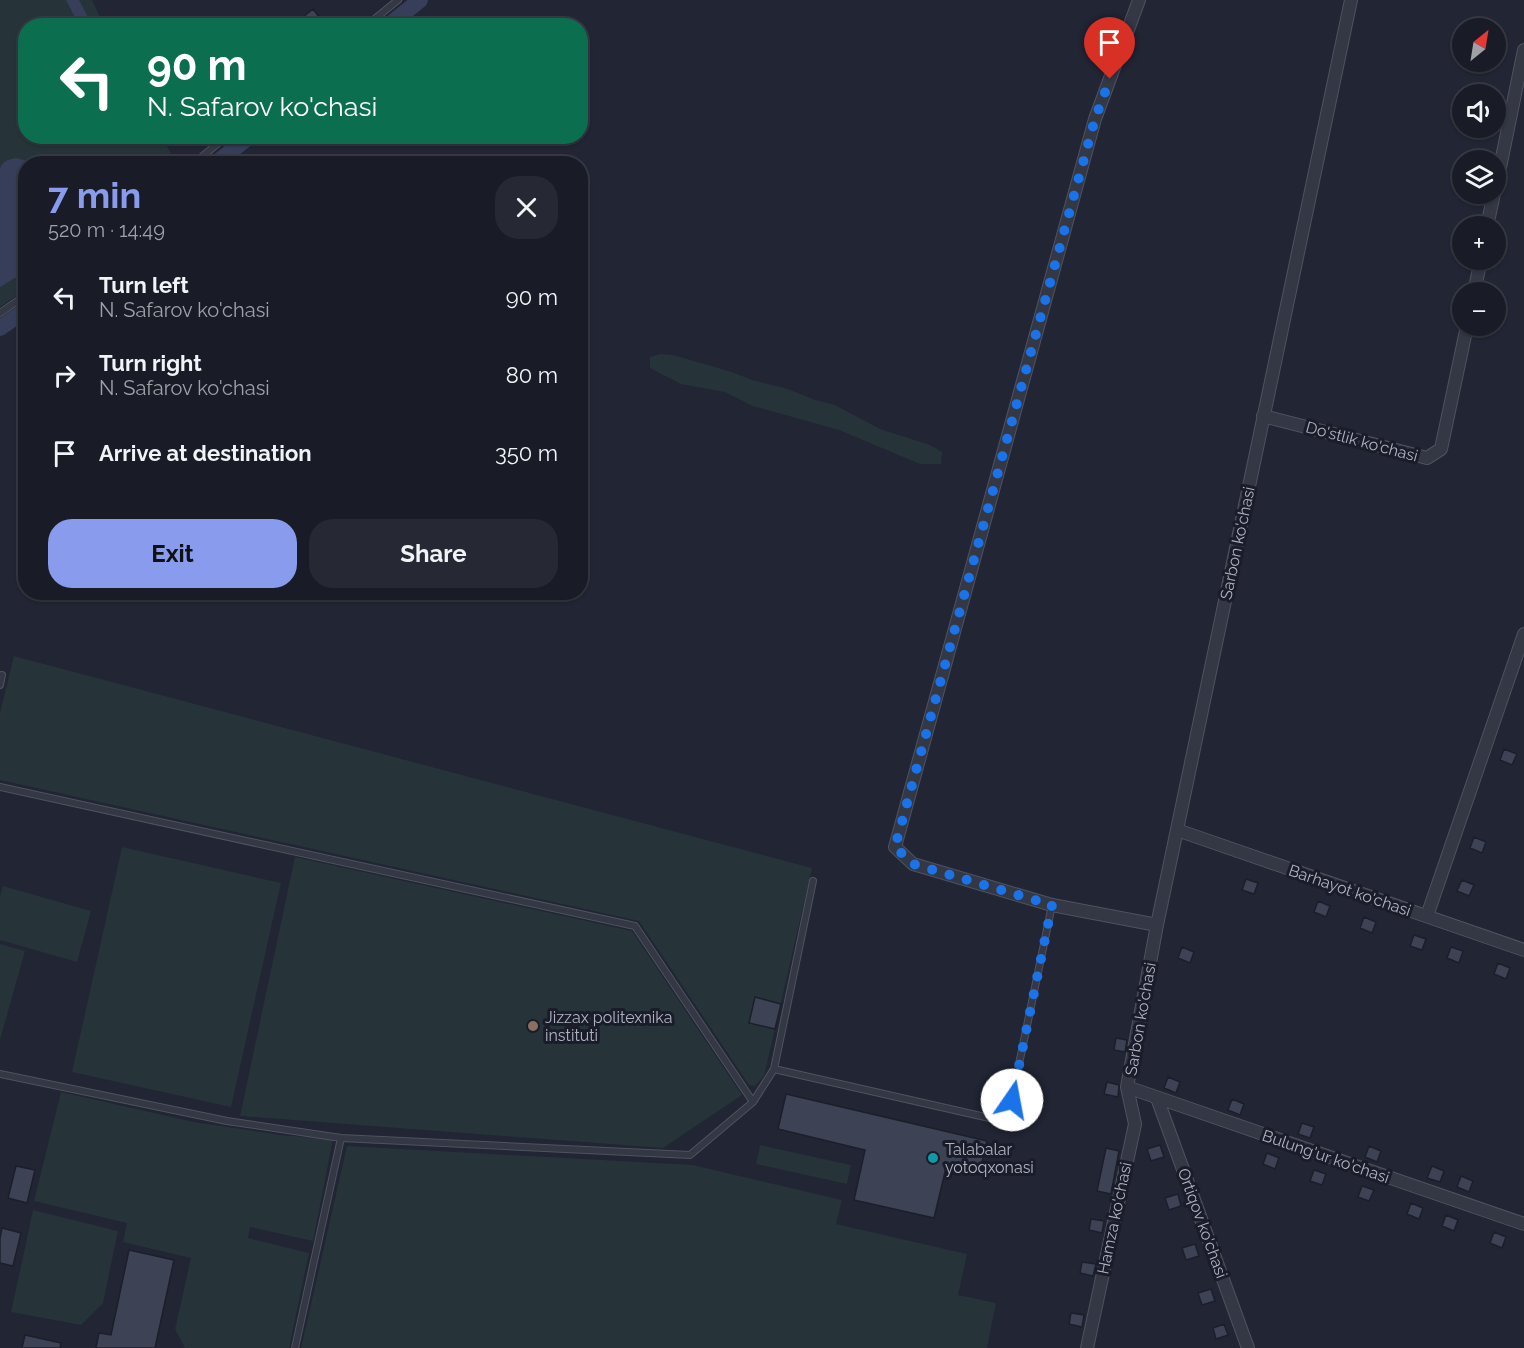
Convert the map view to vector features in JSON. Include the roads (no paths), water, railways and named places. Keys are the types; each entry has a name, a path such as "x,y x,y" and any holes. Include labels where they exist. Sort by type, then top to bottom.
{"street":[{"path":"1139,0 1095,119 895,847 913,864 1052,905 1157,924"},
{"name":"Sarbon ko'chasi","path":"1127,1088 1157,924 1350,0"},
{"path":"1504,150 1524,50"},
{"name":"Do'stlik ko'chasi","path":"1263,416 1427,458 1441,448 1465,336"},
{"path":"1427,916 1524,634"},
{"name":"Barhayot ko'chasi","path":"1177,830 1524,950"},
{"name":"Bulung'ur ko'chasi","path":"1127,1088 1524,1224"},
{"name":"Hamza ko'chasi","path":"1087,1348 1135,1124 1127,1088"},
{"name":"Ortiqov ko'chasi","path":"1157,1098 1249,1348"}],"lane":[{"path":"376,18 398,0"},
{"path":"203,156 217,144"},
{"path":"0,313 18,301"},
{"path":"0,685 2,675"},
{"path":"0,787 635,926 753,1102"},
{"path":"0,1074 227,1121 341,1138 690,1155 753,1102 774,1069 813,881"},
{"path":"774,1069 1007,1122 1052,905"},
{"path":"295,1348 341,1138"}],"water":[{"path":"66,0 79,0 88,18 75,18"},
{"path":"18,159 18,276 0,287 0,168 6,161"}],"waterway":[{"path":"398,18 420,0"},
{"path":"225,156 240,144"},
{"path":"0,328 18,316"}],"place":[{"name":"Jizzax politexnika instituti","path":"533,1026"},
{"name":"Talabalar yotoqxonasi","path":"933,1158"}]}
